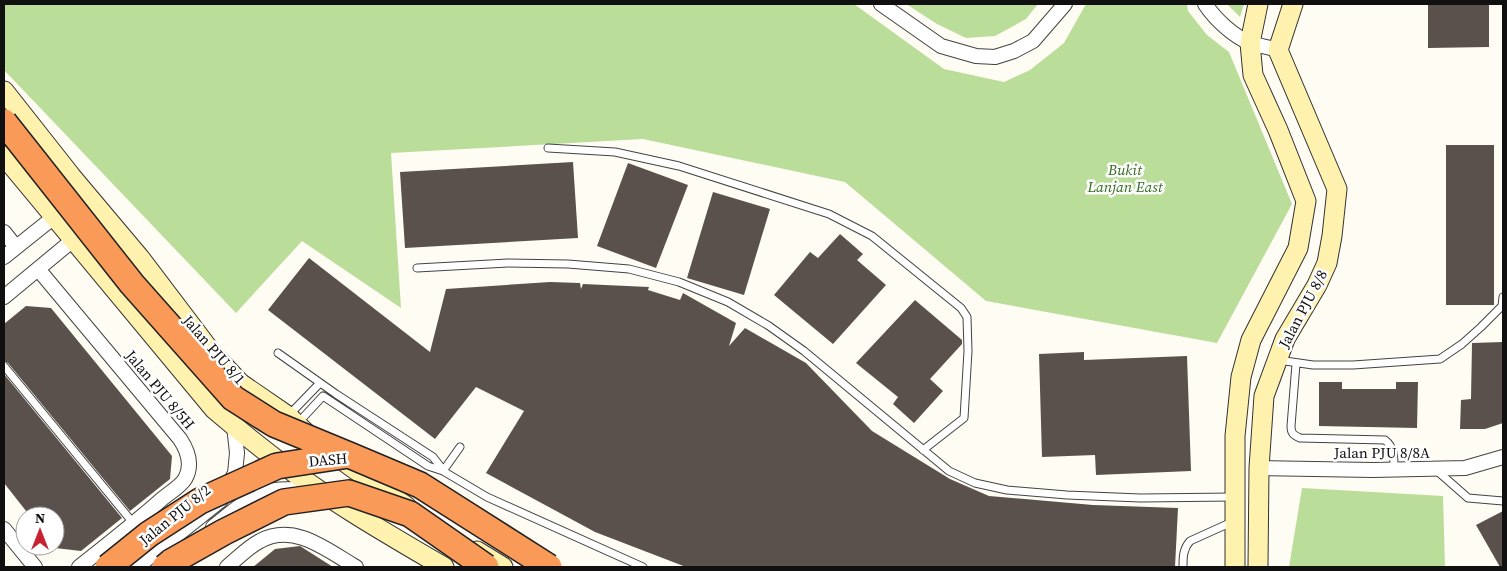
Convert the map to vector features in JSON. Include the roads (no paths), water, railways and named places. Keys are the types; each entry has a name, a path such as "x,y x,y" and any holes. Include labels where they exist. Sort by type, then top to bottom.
{"highway":[{"path":"4,122 132,284 233,398 274,424 348,455"},
{"name":"DASH","path":"108,567 149,534 200,501 277,466 348,455 420,485 549,567"},
{"path":"164,567 224,532 284,502 349,493 410,514 486,567"}],"main road":[{"name":"Jalan PJU 8/8","path":"1235,567 1235,436 1241,377 1251,340 1298,248 1306,201 1278,130 1253,75 1250,43 1258,4"},
{"path":"1278,50 1293,4"},
{"name":"Jalan PJU 8/8","path":"1258,567 1259,468 1264,396 1286,362 1285,339 1317,286 1327,263 1337,189 1278,50"},
{"name":"Jalan PJU 8/1","path":"4,91 70,176 140,258 212,353 240,383 408,508 503,567"},
{"path":"4,156 214,409 316,488 352,512 444,567"}],"street":[{"path":"882,4 941,46 976,56 995,57 1014,51 1033,41 1065,4"},
{"path":"1205,4 1219,21 1250,43 1278,50"},
{"path":"4,257 54,217"},
{"path":"4,232 16,247"},
{"path":"4,296 38,270 72,240"},
{"name":"Jalan PJU 8/5H","path":"38,270 187,449 189,467 185,479 134,524 79,567"},
{"name":"Jalan PJU 8/2","path":"137,567 221,500 235,473 237,454 234,426"},
{"name":"Jalan PJU 8/8A","path":"1259,468 1394,470 1465,468 1503,457"},
{"name":"Jalan PJU 8/2","path":"159,567 251,498 267,491 284,488 316,488"},
{"path":"4,529 35,567"},
{"path":"227,567 263,540 272,537 294,535 304,537 356,567"}],"lane":[{"path":"548,148 615,152 679,166 830,214 872,236 961,308 967,317 968,351 964,418 922,450"},
{"path":"417,268 508,263 568,264 629,269 679,282 728,302 769,326 804,351 949,471 975,483 1007,490 1066,495 1140,498 1234,497"},
{"path":"1394,470 1393,450 1385,440 1300,438 1294,436 1291,432 1286,362 1353,365 1440,359 1462,344 1502,306 1503,296"},
{"path":"278,353 433,457 443,471"},
{"path":"4,366 134,524"},
{"path":"293,421 320,382"},
{"path":"293,421 323,396 428,466 443,471 487,497 643,567"},
{"path":"443,471 460,448"},
{"path":"1434,469 1468,498 1503,501"},
{"path":"1183,567 1183,555 1190,541 1234,521"}],"park label":[{"name":"Bukit Lanjan East","path":"1125,178"}]}
